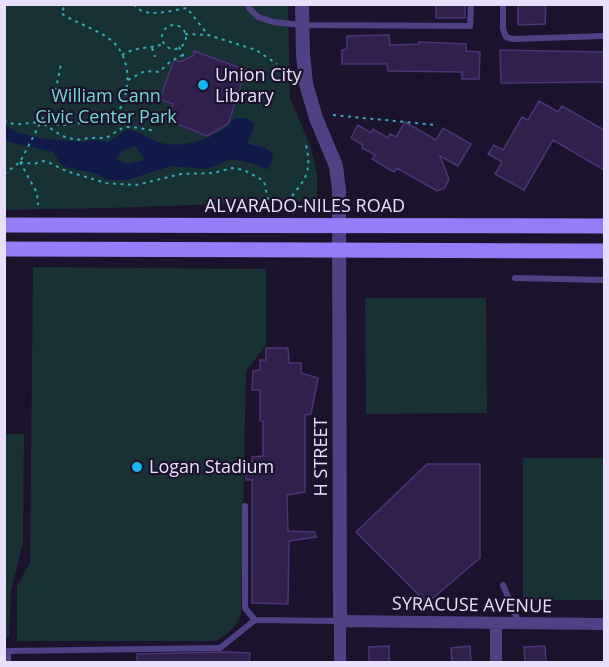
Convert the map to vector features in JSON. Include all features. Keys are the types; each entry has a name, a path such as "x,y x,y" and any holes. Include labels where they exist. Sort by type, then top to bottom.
{"main road":[{"name":"ALVARADO-NILES ROAD","path":"4,225 604,226"},
{"path":"4,249 604,251"}],"street":[{"name":"H STREET","path":"302,4 306,84 316,118 336,166 340,225 340,663"},
{"name":"SYRACUSE AVENUE","path":"340,621 604,624"},
{"path":"496,623 496,663"}],"lane":[{"path":"249,4 249,8 258,16 273,22 302,25 470,26 471,4"},
{"path":"503,4 503,29 506,37 513,39 604,36"},
{"path":"514,278 604,280"},
{"path":"245,506 245,608 255,620"},
{"path":"503,585 519,624"},
{"path":"8,663 8,651 220,648 255,620 340,621"}],"path":[{"path":"4,120 12,125 41,122 64,125 88,122 106,117 119,110 123,103 128,80 127,68 122,55 111,41 61,13 66,4"},
{"path":"77,4 100,4"},
{"path":"134,4 136,9 147,13 187,8 208,35"},
{"path":"168,26 179,26 185,34 184,43 179,47 173,49 164,44 162,35 168,26"},
{"path":"87,34 90,30"},
{"path":"185,34 208,35 256,50 277,64"},
{"path":"122,55 134,48 153,48 164,44"},
{"path":"179,47 185,59"},
{"path":"153,48 154,57"},
{"path":"128,80 145,70 159,72 171,61 183,55"},
{"path":"54,98 61,64"},
{"path":"4,174 20,162 45,114"},
{"path":"333,115 436,124"},
{"path":"41,122 62,136 76,140 106,138 124,127 156,131"},
{"path":"283,208 308,173 310,160 306,145"},
{"path":"20,162 34,164 43,161 66,171 106,183 136,185 181,174 214,173 232,168 244,170 264,181 268,200"},
{"path":"20,162 37,194 38,205"}],"green space":[{"name":"William Cann Civic Center Park","path":"4,5 288,5 290,98 311,148 317,174 317,201 5,210"},
{"name":"Logan Stadium","path":"33,267 266,269 266,345 246,371 241,614 231,630 215,641 17,641 17,586 30,563"},
{"path":"365,298 486,298 487,413 366,414"},
{"path":"5,434 24,434 23,542 11,591 9,636 5,639"},
{"path":"523,458 604,458 604,600 523,600"}],"water":[{"path":"235,118 247,118 255,124 247,143 269,150 273,158 268,169 232,159 206,169 171,166 127,180 108,180 95,173 65,167 59,162 54,152 5,141 5,124 17,133 44,139 108,142 126,130 131,130 157,142 171,144 201,140 228,125","holes":["135,146 144,160 129,164 116,160 123,150"]}],"building":[{"path":"436,4 465,4 465,18 436,18"},
{"path":"518,4 546,4 545,24 518,25"},
{"path":"389,35 390,45 419,44 419,42 466,44 466,51 480,52 479,79 462,79 462,72 388,71 387,64 342,64 342,50 347,49 347,36"},
{"path":"500,50 604,52 604,82 501,83"},
{"name":"Union City Library","path":"194,51 246,70 228,124 207,136 168,120 173,104 160,99 174,60 180,62 193,56"},
{"path":"539,101 558,112 562,106 604,130 604,170 553,140 524,190 495,174 502,162 488,154 494,145 503,150 522,117 528,120"},
{"path":"405,122 436,140 443,128 471,144 458,166 440,156 449,179 445,188 437,191 397,168 394,172 372,159 375,155 362,148 363,145 351,138 358,125 371,133 373,129 388,138 390,134 396,137"},
{"path":"266,348 288,348 289,363 301,363 301,373 318,378 311,414 305,415 305,492 287,495 288,531 315,532 316,537 289,541 288,604 252,603 252,480 246,480 246,462 252,462 252,457 263,456 260,390 252,390 253,371 260,370 260,360 266,360"},
{"path":"427,464 480,464 480,558 427,603 356,532"},
{"path":"389,646 389,663 369,663 369,647"},
{"path":"470,646 471,663 452,663 451,648"},
{"path":"545,646 546,663 525,663 524,647"},
{"path":"250,653 249,663 137,663 137,654"}],"place":[{"name":"Union City Library","path":"203,85"},
{"name":"Logan Stadium","path":"137,467"}]}
